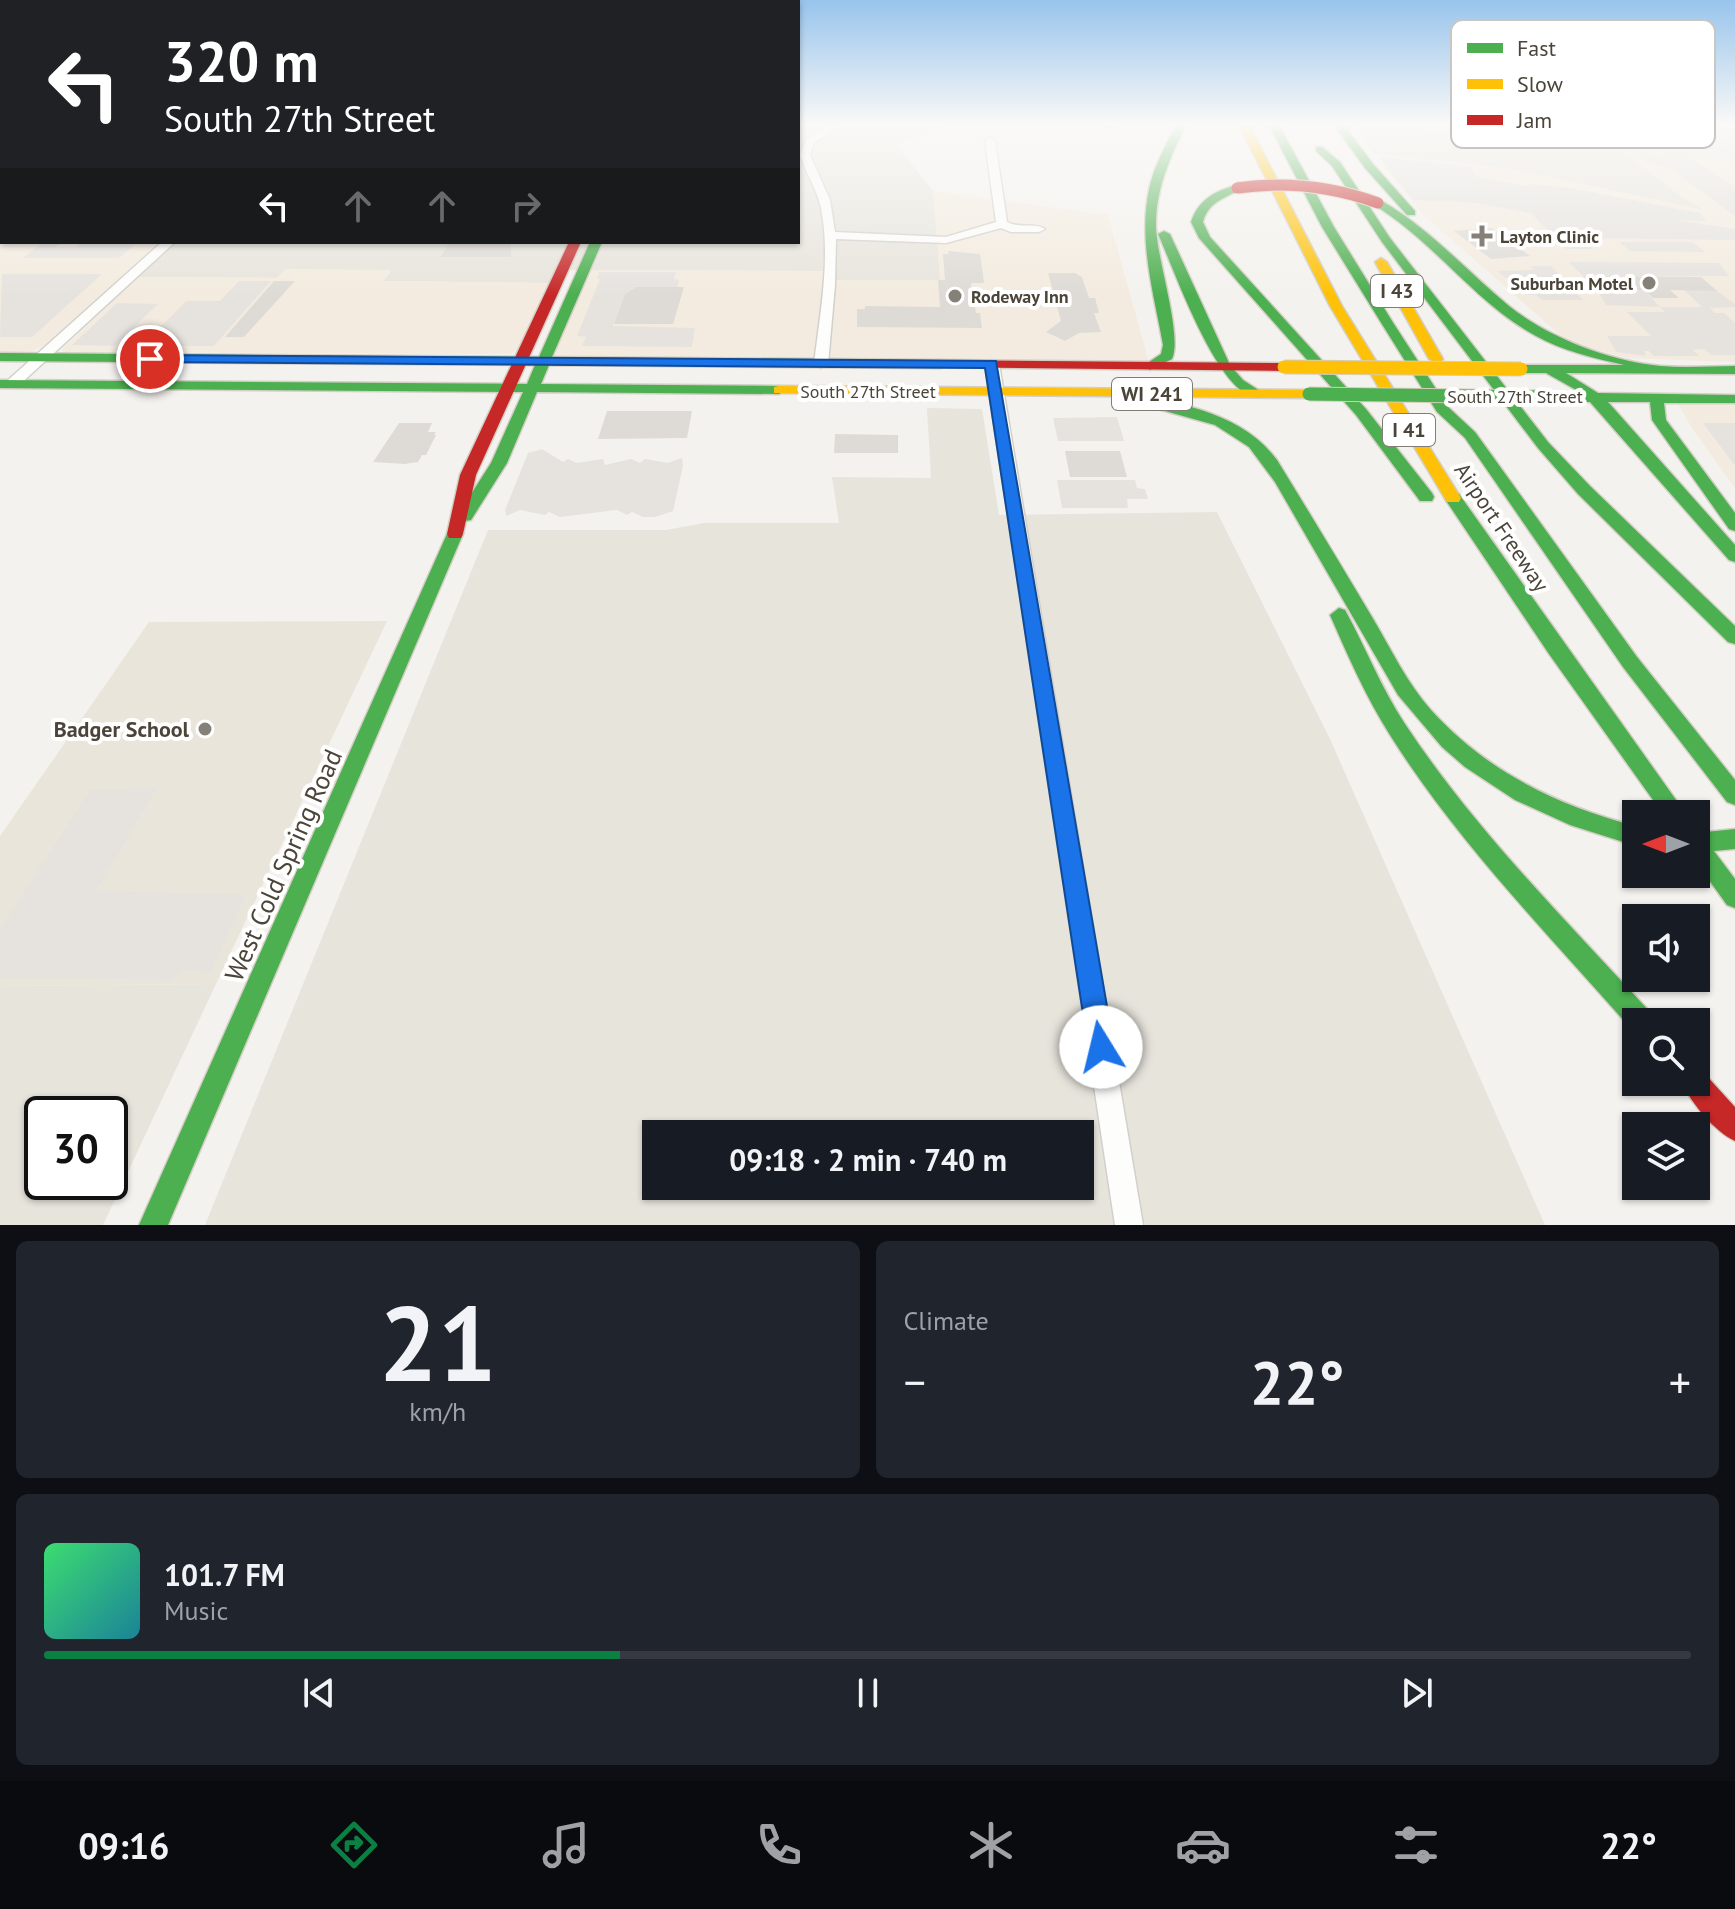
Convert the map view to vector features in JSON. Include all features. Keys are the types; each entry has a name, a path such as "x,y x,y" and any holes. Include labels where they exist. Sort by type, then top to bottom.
{"main road":[{"path":"1150,366 1167,356 1170,345 1154,252 1152,199 1156,182"},
{"name":"Airport Freeway","path":"1272,182 1317,276 1376,378 1534,619 1665,800"},
{"name":"I 41","path":"1304,182 1328,227 1442,409 1470,435"},
{"name":"I 43","path":"1337,182 1465,409 1470,435"},
{"name":"I 43","path":"1348,182 1386,240 1543,445 1584,490 1735,637"},
{"path":"1384,182 1441,246"},
{"path":"1436,511 1361,412 1199,229 1198,216 1205,203 1237,188 1257,184 1304,185 1351,193 1405,217 1517,317 1542,334 1579,349 1657,369"},
{"path":"1152,199 1157,219 1224,366 1238,383 1255,394"},
{"name":"West Cold Spring Road","path":"459,525 468,475 574,244"},
{"name":"West Cold Spring Road","path":"153,1225 459,525 499,463 595,244"},
{"path":"545,307 568,307"},
{"path":"0,357 517,366"},
{"path":"106,386 338,372 517,366 545,361"},
{"name":"South 27th Street","path":"545,361 1735,370"},
{"path":"6,384 505,390 520,381 534,384 726,379 946,364"},
{"path":"1548,369 1595,397 1735,556"},
{"name":"South 27th Street","path":"534,384 1120,394 1735,399"},
{"path":"1120,394 1146,403 1180,406 1208,415 1239,430 1261,448 1294,508 1308,526 1406,691 1426,718 1483,769 1547,806 1622,832"},
{"path":"1658,398 1656,411 1659,420 1735,525"},
{"name":"Airport Freeway","path":"1470,435 1630,662 1735,796"},
{"path":"1294,508 1298,526 1355,650 1406,743 1464,819 1630,1008"},
{"path":"1491,584 1534,619"},
{"path":"1710,842 1735,839"},
{"path":"1710,862 1735,897"},
{"path":"1707,1096 1735,1127"}],"street":[{"path":"816,182 826,208 829,235 821,364"},
{"path":"996,182 1002,224"},
{"path":"829,235 946,240 1002,224 1011,229 1039,229"},
{"path":"6,384 42,358 167,244"},
{"path":"992,364 1129,1225"}],"shaded area":[{"path":"800,182 926,182 933,191 941,280 828,280 828,271 562,270 549,283 383,281 391,271 286,269 277,278 138,277 173,244 800,244"},
{"path":"1397,182 1574,182 1704,210 1663,182 1735,182 1735,362 1626,358 1568,342 1420,212"},
{"path":"1399,182 1506,182 1570,188 1700,213 1706,221 1676,220 1735,229 1735,240 1585,238 1593,249 1566,249 1531,213 1475,203 1413,200"},
{"path":"1573,182 1663,182 1707,211"},
{"path":"1689,182 1728,182 1735,187 1735,216"},
{"path":"933,191 1108,215 1150,366 545,361 583,270 829,271 829,280 940,280"},
{"path":"1619,242 1692,242 1706,252 1630,251"},
{"path":"0,244 157,244 45,345 32,351 0,353"},
{"path":"40,244 75,247 79,244 136,244 119,258 23,258"},
{"path":"1568,262 1719,263 1729,276 1583,276"},
{"path":"1531,266 1551,266 1583,300 1542,300 1536,295 1528,295 1497,271 1534,270"},
{"path":"285,269 391,270 384,281 549,283 518,349 510,354 63,352 62,349 138,277 277,278"},
{"path":"599,272 676,272 674,279 679,280 677,287 634,288 625,294 613,326 695,328 692,347 582,346 586,337 577,336 600,279 597,279"},
{"path":"2,274 102,274 32,337 0,337"},
{"path":"239,281 271,281 214,346 142,346 186,301 220,301"},
{"path":"1597,290 1644,290 1660,307 1606,305"},
{"path":"1684,290 1717,291 1735,304 1735,307 1710,308 1715,313 1724,313 1735,323 1735,355 1711,355 1704,349 1693,350 1699,356 1654,356 1649,351 1644,351 1646,356 1616,352 1607,336 1651,336 1627,312 1665,312 1660,307 1702,307"},
{"path":"117,303 158,304 115,346 72,345"},
{"path":"1675,399 1735,399 1735,488 1693,430"},
{"path":"927,408 982,409 999,515 1217,512 1330,739 1545,1225 205,1225 488,530 666,530 704,523 839,523 832,477 931,478"},
{"path":"1117,417 1124,441 1058,441 1053,418"},
{"path":"1703,423 1735,423 1735,466"},
{"path":"542,449 563,462 568,459 577,463 603,459 605,465 631,459 640,463 645,459 668,463 682,458 673,511 655,517 643,517 632,512 627,515 617,510 560,517 549,512 545,515 520,510 506,516 505,510 528,453"},
{"path":"1057,480 1135,480 1137,488 1145,489 1148,499 1127,499 1128,508 1062,508"},
{"name":"Badger School","path":"387,621 216,984 0,986 0,836 149,622"},
{"path":"157,788 96,891 246,895 210,973 185,969 171,980 0,977 0,929 90,790"},
{"path":"216,984 128,1172 128,1096 24,1096 24,1200 115,1200 103,1225 0,1225 0,986"}],"building":[{"name":"Layton Clinic","path":"1492,228 1530,256 1491,259 1454,231"},
{"path":"449,244 511,244 511,257 440,257"},
{"name":"Rodeway Inn","path":"948,251 980,254 984,283 971,283 982,328 857,327 857,309 865,309 865,306 940,307 938,280 945,280 943,254 949,254"},
{"path":"1048,273 1075,273 1082,277 1089,298 1095,298 1099,313 1094,313 1101,332 1079,333 1065,341 1046,332 1061,321"},
{"name":"Suburban Motel","path":"1583,276 1701,277 1717,291 1670,290 1679,298 1653,298 1644,290 1597,290"},
{"path":"274,281 295,281 244,337 225,337"},
{"path":"636,287 684,287 673,324 614,324 625,294"},
{"path":"607,411 692,411 687,438 598,439"},
{"path":"399,423 432,423 428,432 436,432 436,435 426,455 422,455 418,462 405,464 373,462"},
{"path":"835,434 898,435 898,453 834,453"},
{"path":"1065,451 1120,451 1127,477 1070,477"}],"traffic: fast":[{"path":"1150,366 1167,356 1170,345 1152,248 1151,208 1156,182"},
{"path":"1304,182 1328,227 1442,409 1470,435 1630,662 1735,796"},
{"path":"1348,182 1386,240 1543,445 1584,490 1735,637"},
{"path":"1383,182 1411,213"},
{"path":"1237,188 1217,196 1199,215 1197,222 1205,238 1361,412 1426,497"},
{"path":"1378,203 1418,229 1487,293 1539,333 1588,352 1657,369"},
{"path":"1164,234 1224,366 1238,383 1255,394"},
{"path":"465,516 499,463 595,244"},
{"path":"0,357 941,364"},
{"path":"1521,369 1735,370"},
{"path":"1548,369 1583,388 1606,408 1735,556"},
{"path":"0,384 779,390"},
{"path":"1120,394 1220,422 1254,444 1269,460 1399,680 1427,719 1472,761 1522,794 1577,818 1622,832"},
{"path":"1309,394 1544,397"},
{"path":"1544,397 1735,399"},
{"path":"1658,398 1656,411 1659,420 1735,525"},
{"path":"1453,498 1556,649 1665,800"},
{"path":"153,1225 455,534"},
{"path":"1339,615 1397,729 1452,807 1629,1008"},
{"path":"1710,842 1735,839"},
{"path":"1710,863 1735,897"}],"traffic: slow":[{"path":"1273,182 1336,306 1453,498"},
{"path":"1381,262 1436,359"},
{"path":"1284,367 1521,369"},
{"path":"779,390 1309,394"}],"traffic: jam":[{"path":"1237,188 1273,184 1309,185 1378,203"},
{"path":"455,534 468,475 574,244"},
{"path":"941,364 1284,367"},
{"path":"1707,1096 1735,1127"}],"place":[{"name":"Layton Clinic","path":"1482,236"},
{"name":"Suburban Motel","path":"1649,283"},
{"name":"Rodeway Inn","path":"955,296"},
{"name":"Badger School","path":"205,729"}],"route":[{"path":"150,359 992,364 1101,1047"}]}
